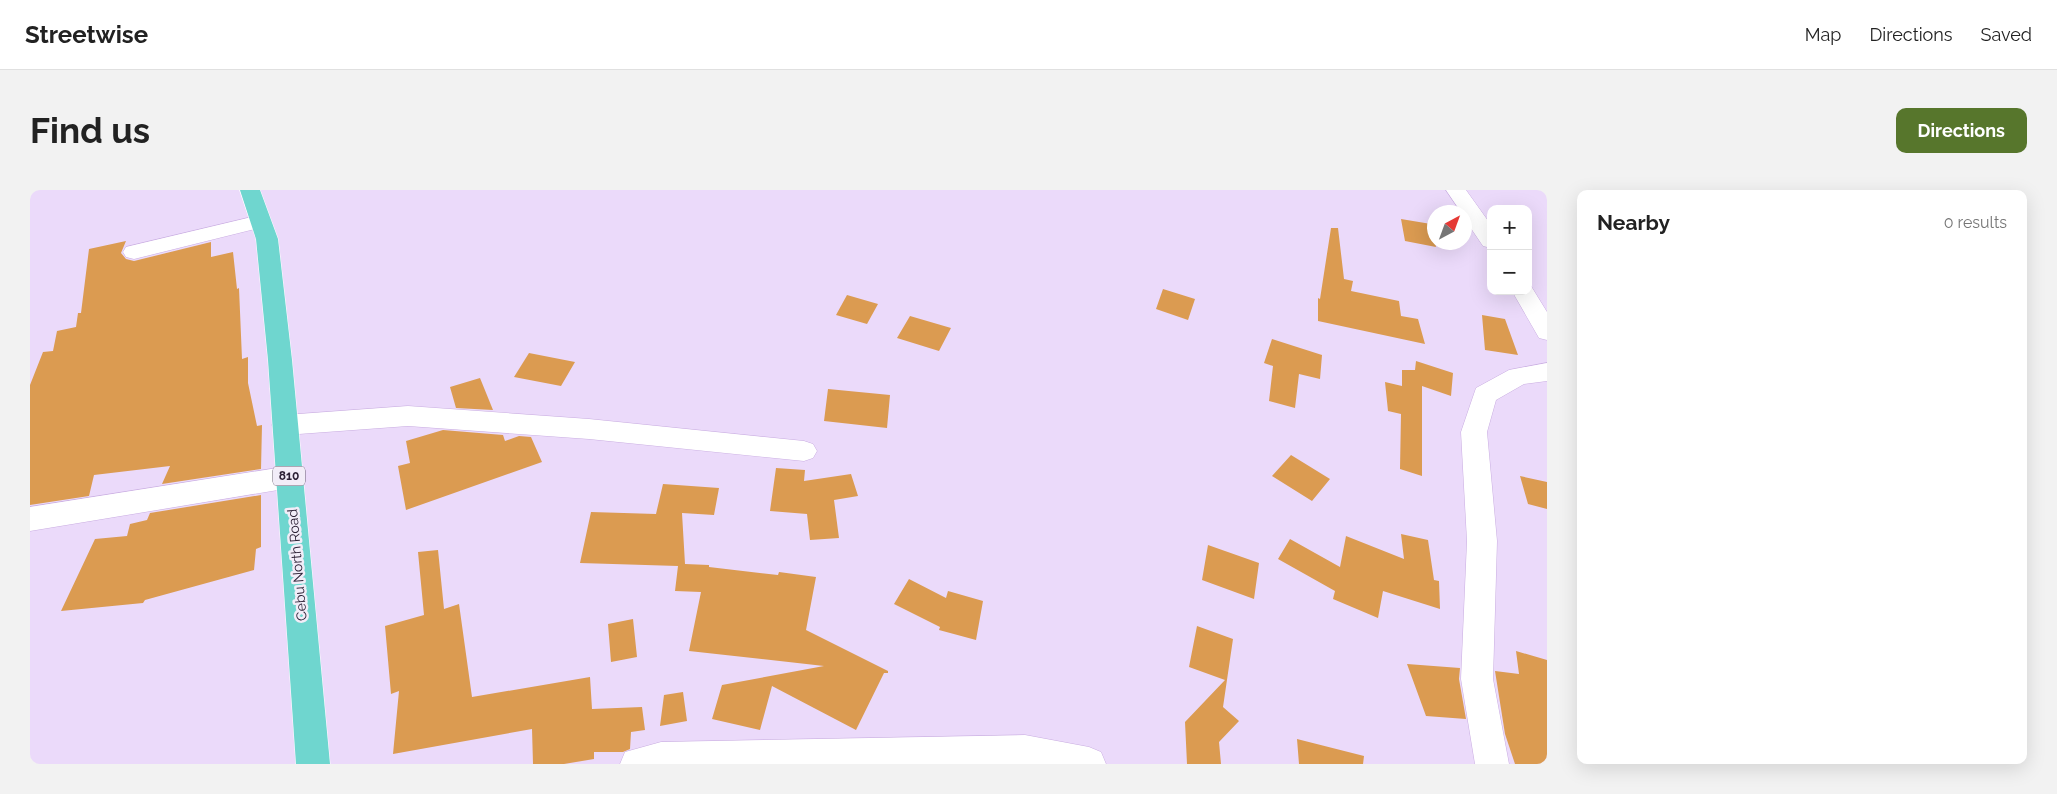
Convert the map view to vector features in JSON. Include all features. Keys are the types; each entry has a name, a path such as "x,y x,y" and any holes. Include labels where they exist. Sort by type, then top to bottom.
{"highway":[{"name":"Cebu North Road","path":"250,190 266,240 290,477 313,764"}],"street":[{"path":"1456,190 1487,235"},
{"path":"134,252 260,221"},
{"path":"1525,295 1547,332"},
{"path":"1492,764 1477,679 1482,541 1474,432 1485,395 1518,376 1547,372"},
{"path":"285,425 408,416 589,429 804,451"},
{"path":"30,519 290,477"},
{"path":"637,764 661,759 1025,752 1088,764"}],"building":[{"path":"1401,219 1427,223 1427,245 1405,241"},
{"path":"1331,228 1338,228 1344,279 1353,281 1351,291 1399,301 1401,316 1418,319 1425,344 1318,321 1318,298 1320,299"},
{"path":"126,241 121,253 126,259 134,261 211,242 211,257 233,252 237,289 239,288 242,359 248,357 248,383 257,426 262,425 261,469 162,484 170,466 94,475 89,496 30,505 30,385 43,352 53,351 57,331 76,327 78,313 81,313 89,249"},
{"path":"1163,289 1195,299 1188,320 1156,309"},
{"path":"847,295 878,304 867,324 836,315"},
{"path":"1482,315 1505,319 1518,355 1485,350"},
{"path":"910,316 951,328 939,351 897,338"},
{"path":"1272,339 1322,355 1320,379 1299,374 1295,408 1269,401 1273,366 1264,363"},
{"path":"529,353 575,362 561,386 514,377"},
{"path":"1416,361 1453,373 1451,396 1422,386 1422,476 1400,469 1401,414 1388,411 1385,382 1402,386 1402,370 1415,370"},
{"path":"480,378 493,410 456,408 450,387"},
{"path":"828,389 890,395 887,428 824,421"},
{"path":"443,430 503,435 505,441 519,436 531,437 542,462 406,510 398,466 410,463 406,441"},
{"path":"1291,455 1330,479 1312,501 1272,476"},
{"path":"776,468 805,470 804,481 851,474 858,496 834,500 839,538 810,540 807,514 770,511"},
{"path":"1520,476 1547,482 1547,509 1528,504"},
{"path":"663,484 719,488 714,515 682,513 685,564 709,565 709,567 778,575 779,572 816,577 806,630 888,671 888,673 884,673 856,730 772,686 760,730 712,719 722,685 824,666 689,651 701,592 675,591 678,566 580,563 591,512 656,514"},
{"path":"261,495 261,547 256,549 254,570 145,600 143,603 61,611 95,539 127,536 130,524 147,520 150,513"},
{"path":"1401,534 1428,540 1434,580 1439,581 1440,609 1383,591 1378,618 1333,599 1335,591 1278,559 1290,539 1340,567 1346,536 1404,559"},
{"path":"1208,545 1259,563 1254,599 1202,580"},
{"path":"438,550 444,609 459,604 472,697 590,677 592,709 642,707 645,730 631,732 630,749 623,752 594,752 594,759 564,764 533,764 532,729 393,754 399,691 391,694 385,626 424,615 418,552"},
{"path":"909,579 946,598 948,591 983,601 976,640 939,630 940,627 894,604"},
{"path":"633,619 637,657 611,662 608,624"},
{"path":"1197,626 1233,639 1223,707 1239,721 1219,742 1221,764 1187,764 1185,722 1225,680 1189,667"},
{"path":"1516,651 1547,660 1547,764 1515,764 1505,734 1495,671 1519,674"},
{"path":"1407,664 1460,668 1459,679 1466,719 1426,716"},
{"path":"683,692 687,721 660,726 664,695"},
{"path":"1297,739 1364,756 1363,764 1299,764"}]}
